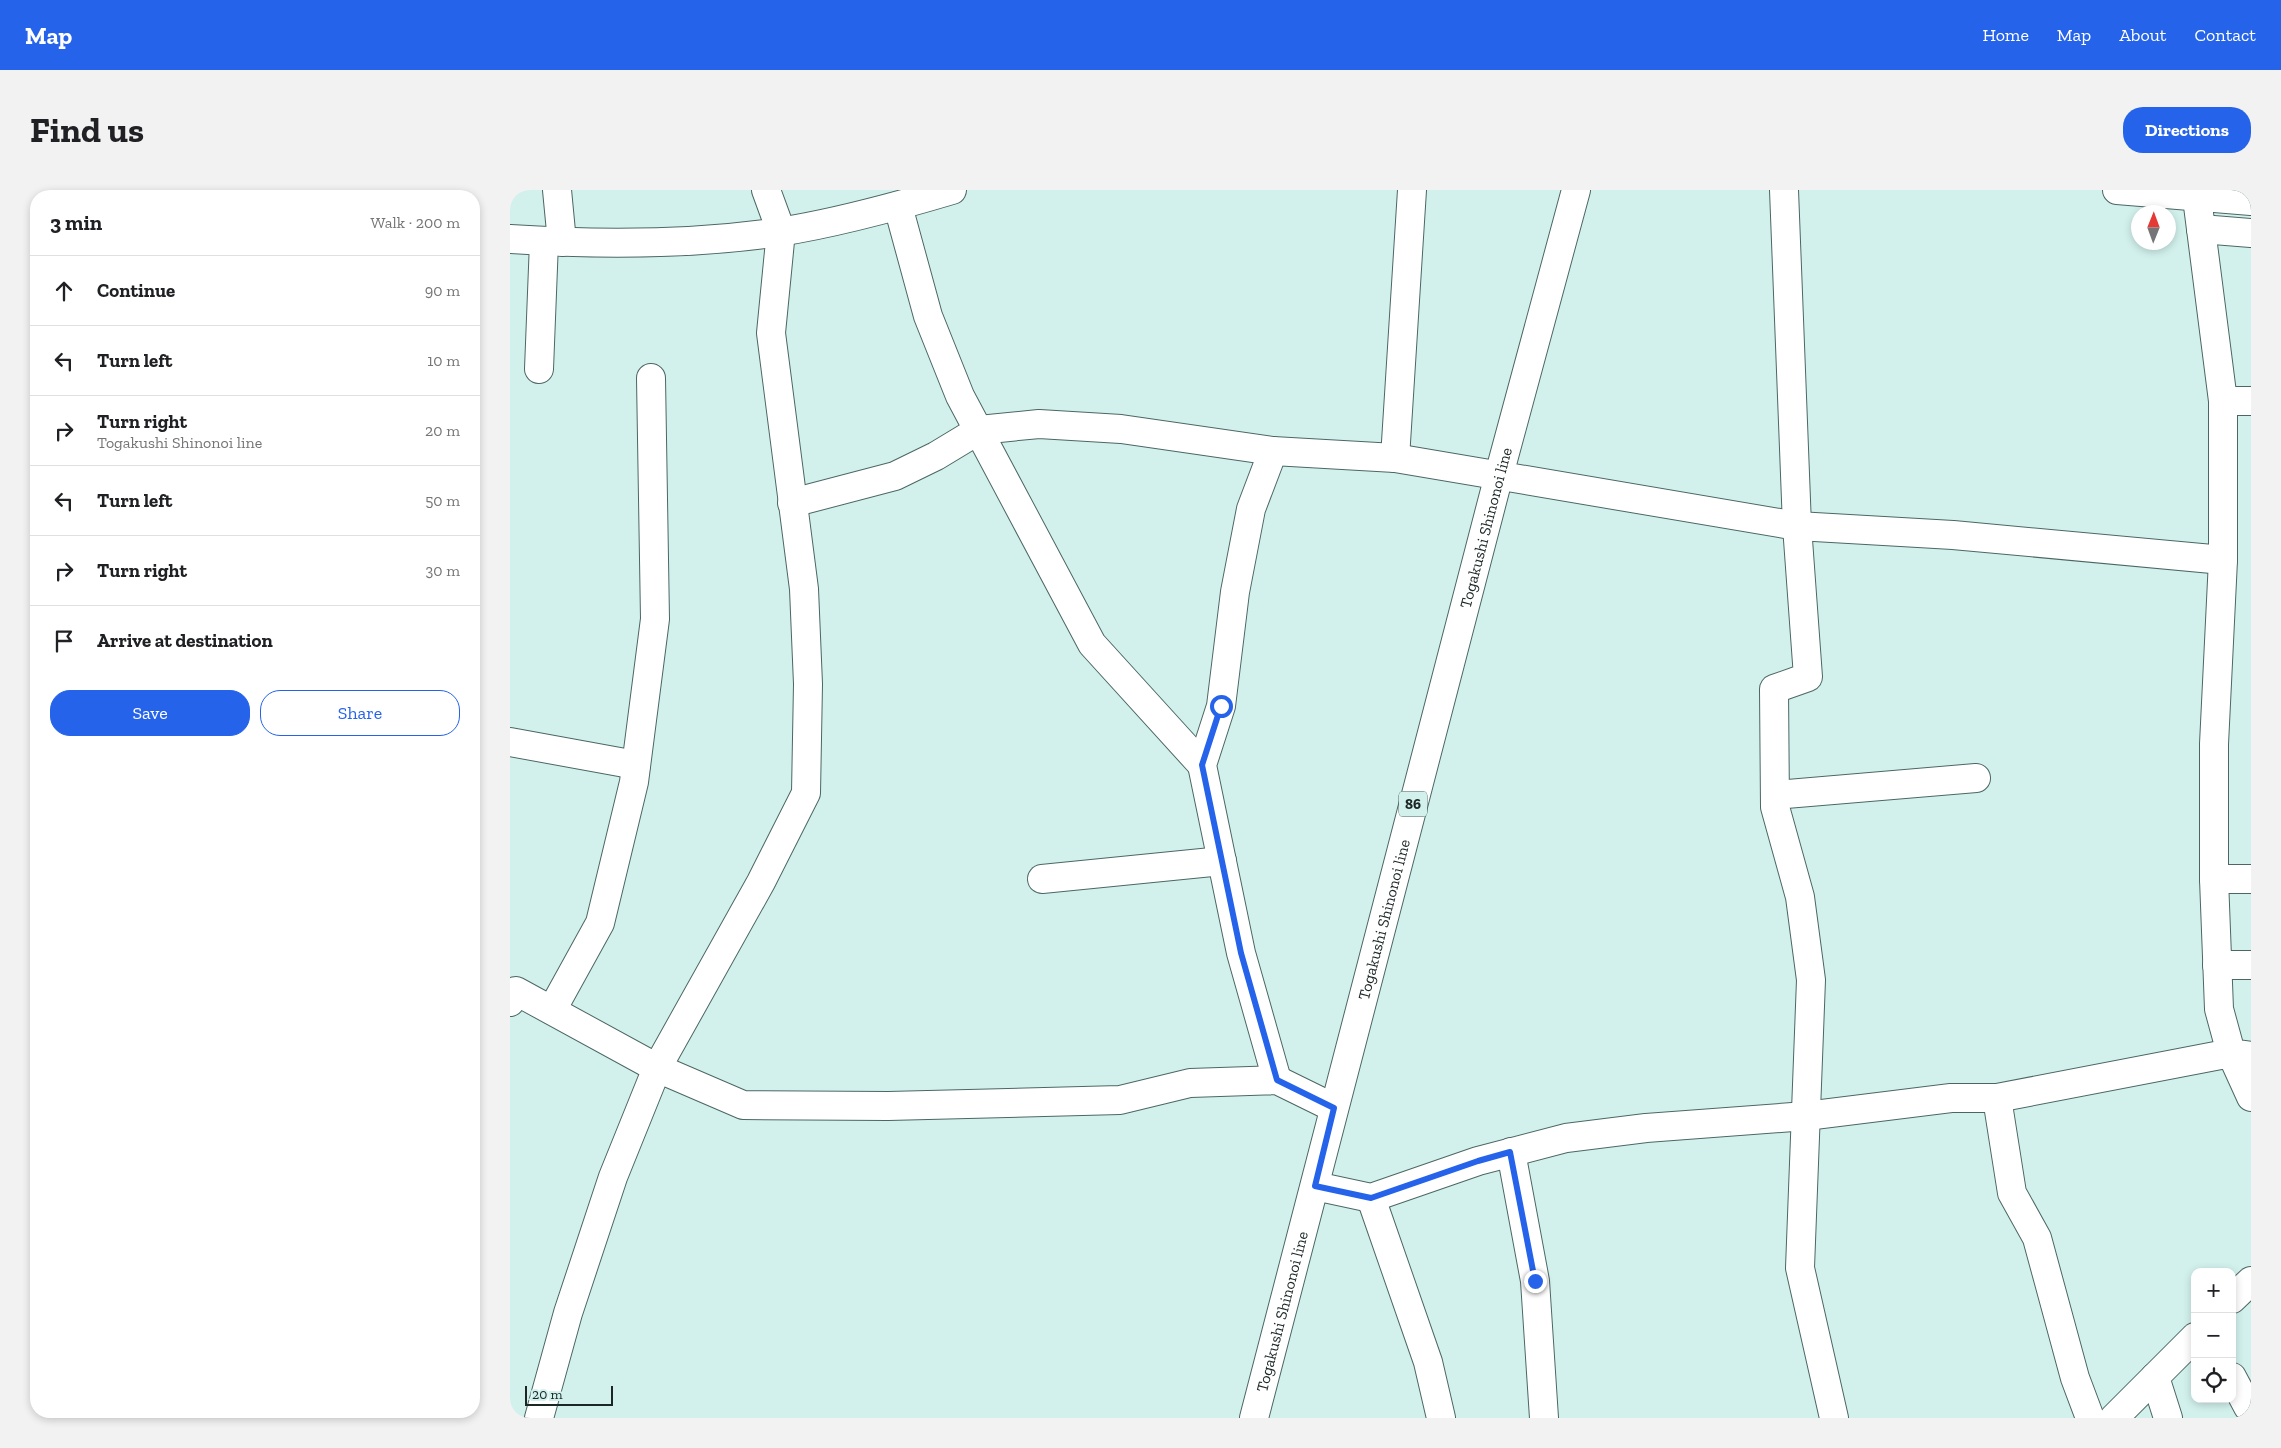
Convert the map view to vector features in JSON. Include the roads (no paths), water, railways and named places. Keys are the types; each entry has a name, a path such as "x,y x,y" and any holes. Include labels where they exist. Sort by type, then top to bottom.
{"street":[{"path":"539,369 557,190"},
{"path":"539,1418 568,1313 613,1177 657,1068 761,882 806,793 808,684 804,589 771,333 780,231 766,190"},
{"path":"510,240 553,242 697,241 780,231 898,206 952,190"},
{"path":"1395,458 1412,190"},
{"name":"Togakushi Shinonoi line","path":"1254,1418 1499,475 1576,190"},
{"path":"1784,190 1797,526 1808,677 1774,689 1775,807 1800,897 1811,980 1800,1268 1834,1418"},
{"path":"2117,190 2196,193 2251,201"},
{"path":"2196,193 2223,401 2223,560 2214,744 2214,879 2219,1009 2241,1055 2251,1096"},
{"path":"898,206 928,316 960,396 1092,644 1202,765"},
{"path":"2201,229 2251,233"},
{"path":"552,1010 600,923 636,765 655,619 651,378"},
{"path":"2223,401 2251,401"},
{"path":"792,503 895,476 936,456 979,430 1039,424 1121,429 1272,451 1395,458 1797,526 1953,536 2223,560"},
{"path":"1272,451 1250,509 1236,592 1221,706 1202,765 1241,953 1277,1080"},
{"path":"510,742 636,765"},
{"path":"1775,795 1976,778"},
{"path":"1042,879 1222,861"},
{"path":"2214,879 2251,879"},
{"path":"2217,965 2251,965"},
{"path":"510,1002 516,991 657,1068 743,1105 888,1106 1120,1100 1190,1083 1277,1080 1334,1108"},
{"path":"1315,1186 1371,1198 1478,1161 1566,1138 1646,1128 1806,1116 1951,1098 1997,1098 2241,1055"},
{"path":"1997,1098 2012,1193 2037,1238 2075,1378 2090,1418"},
{"path":"1510,1152 1535,1281 1544,1418"},
{"path":"1371,1198 1428,1362 1440,1418"},
{"path":"2236,1295 2251,1281"},
{"path":"2114,1418 2191,1341"},
{"path":"2155,1377 2168,1418"},
{"path":"2236,1384 2248,1407 2251,1406"}]}
